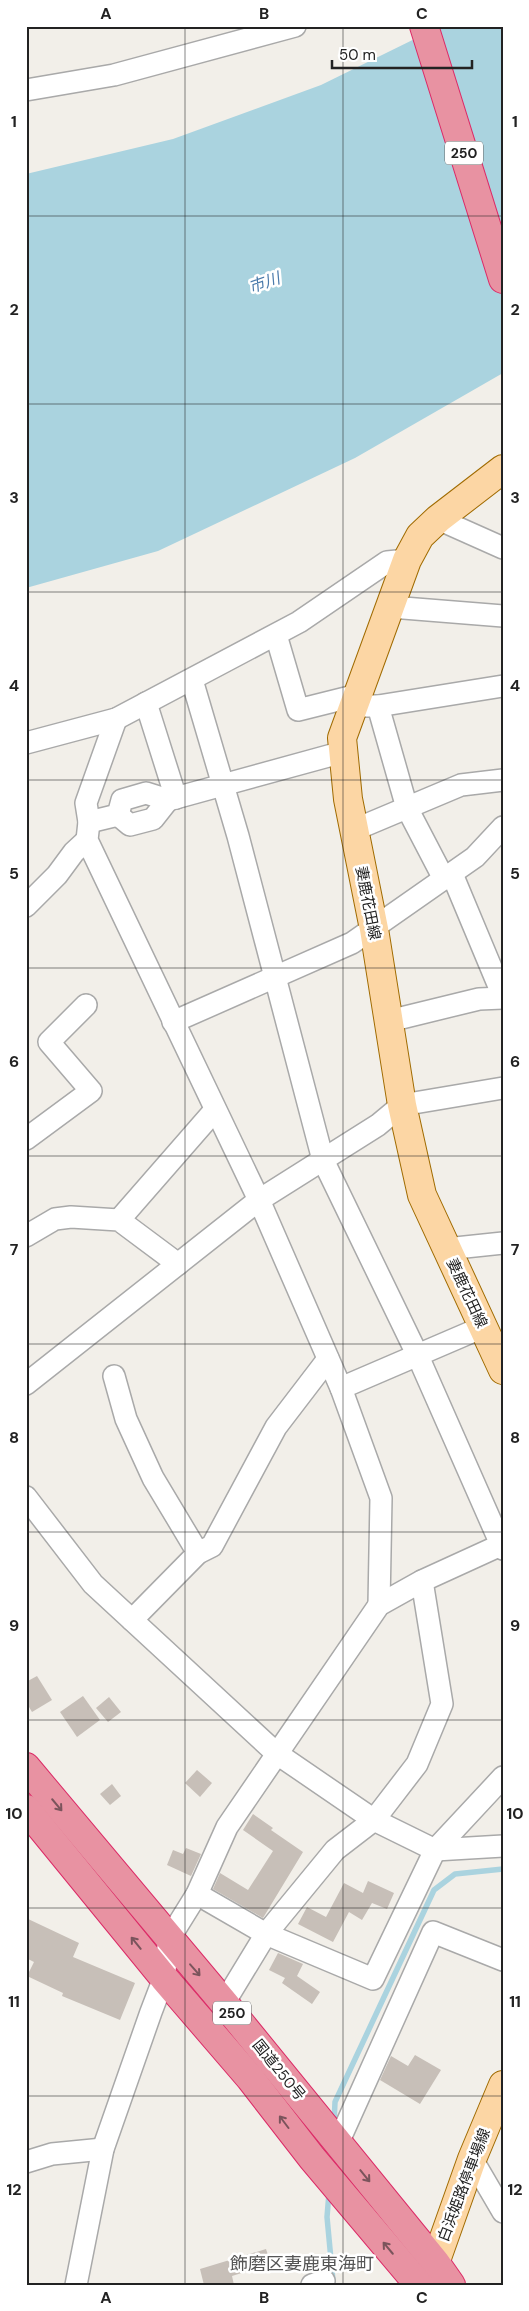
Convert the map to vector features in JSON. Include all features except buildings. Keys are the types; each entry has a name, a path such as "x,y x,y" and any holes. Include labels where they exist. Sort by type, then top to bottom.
{"highway":[{"name":"250","path":"424,26 503,279"},
{"name":"国道250号","path":"26,1767 168,1939 224,2003 338,2143 431,2273 451,2285"},
{"name":"国道250号","path":"26,1809 164,1978 250,2078 312,2158 419,2285"}],"main road":[{"name":"妻鹿花田線","path":"500,1357 483,1326 422,1195 402,1105 374,929 348,799 342,738 363,702 390,607 407,560 420,536 438,519 503,470"},
{"name":"白浜姫路停車場線","path":"431,2273 472,2159 503,2085"}],"street":[{"path":"26,90 114,75 295,26"},
{"path":"438,519 503,548"},
{"path":"26,743 116,719 299,622 387,562 407,560"},
{"path":"390,607 503,616"},
{"path":"276,634 298,710 503,686"},
{"path":"76,2285 104,2150 164,1978 168,1939 197,1894 227,1827 379,1605 422,1582 502,1546 417,1354 323,1160 223,786 192,680"},
{"path":"363,702 407,808 448,876 503,997 479,999 389,1021"},
{"path":"146,704 172,799"},
{"path":"116,719 86,803 88,831 173,1022 258,1200 341,1388 381,1498 379,1605"},
{"path":"26,906 57,875 88,831 118,815 130,825 153,820 172,799 344,752"},
{"path":"354,830 461,785 503,780"},
{"path":"173,1022 352,943 475,857 503,828"},
{"path":"26,1139 91,1090 49,1042 86,1005"},
{"path":"26,1384 258,1200 378,1125 402,1105 503,1088"},
{"path":"118,1220 215,1110"},
{"path":"26,1236 55,1219 71,1217 118,1220 178,1264"},
{"path":"446,1249 503,1243"},
{"path":"341,1388 483,1326"},
{"path":"132,1620 198,1553 212,1546 276,1427 328,1358"},
{"path":"114,1376 126,1418 153,1478 198,1553"},
{"path":"26,1497 93,1584 276,1753 374,1820 435,1850 503,1846"},
{"path":"224,2003 266,1934 335,1850 374,1820 417,1764 442,1704 422,1582"},
{"path":"197,1894 266,1934 373,1980 435,1850 503,1777"},
{"path":"338,2143 432,1932 503,1960"},
{"path":"26,2162 52,2154 104,2150"},
{"path":"472,2159 503,2212"}],"water":[{"name":"市川","path":"441,26 503,26 503,373 355,458 158,551 26,588 26,174 173,139 321,85"}],"waterway":[{"path":"334,2124 335,2102 434,1890 455,1874 503,1869"},
{"path":"329,2193 327,2217 333,2281"}],"district":[{"name":"飾磨区妻鹿東海町","path":"302,2264"}]}
